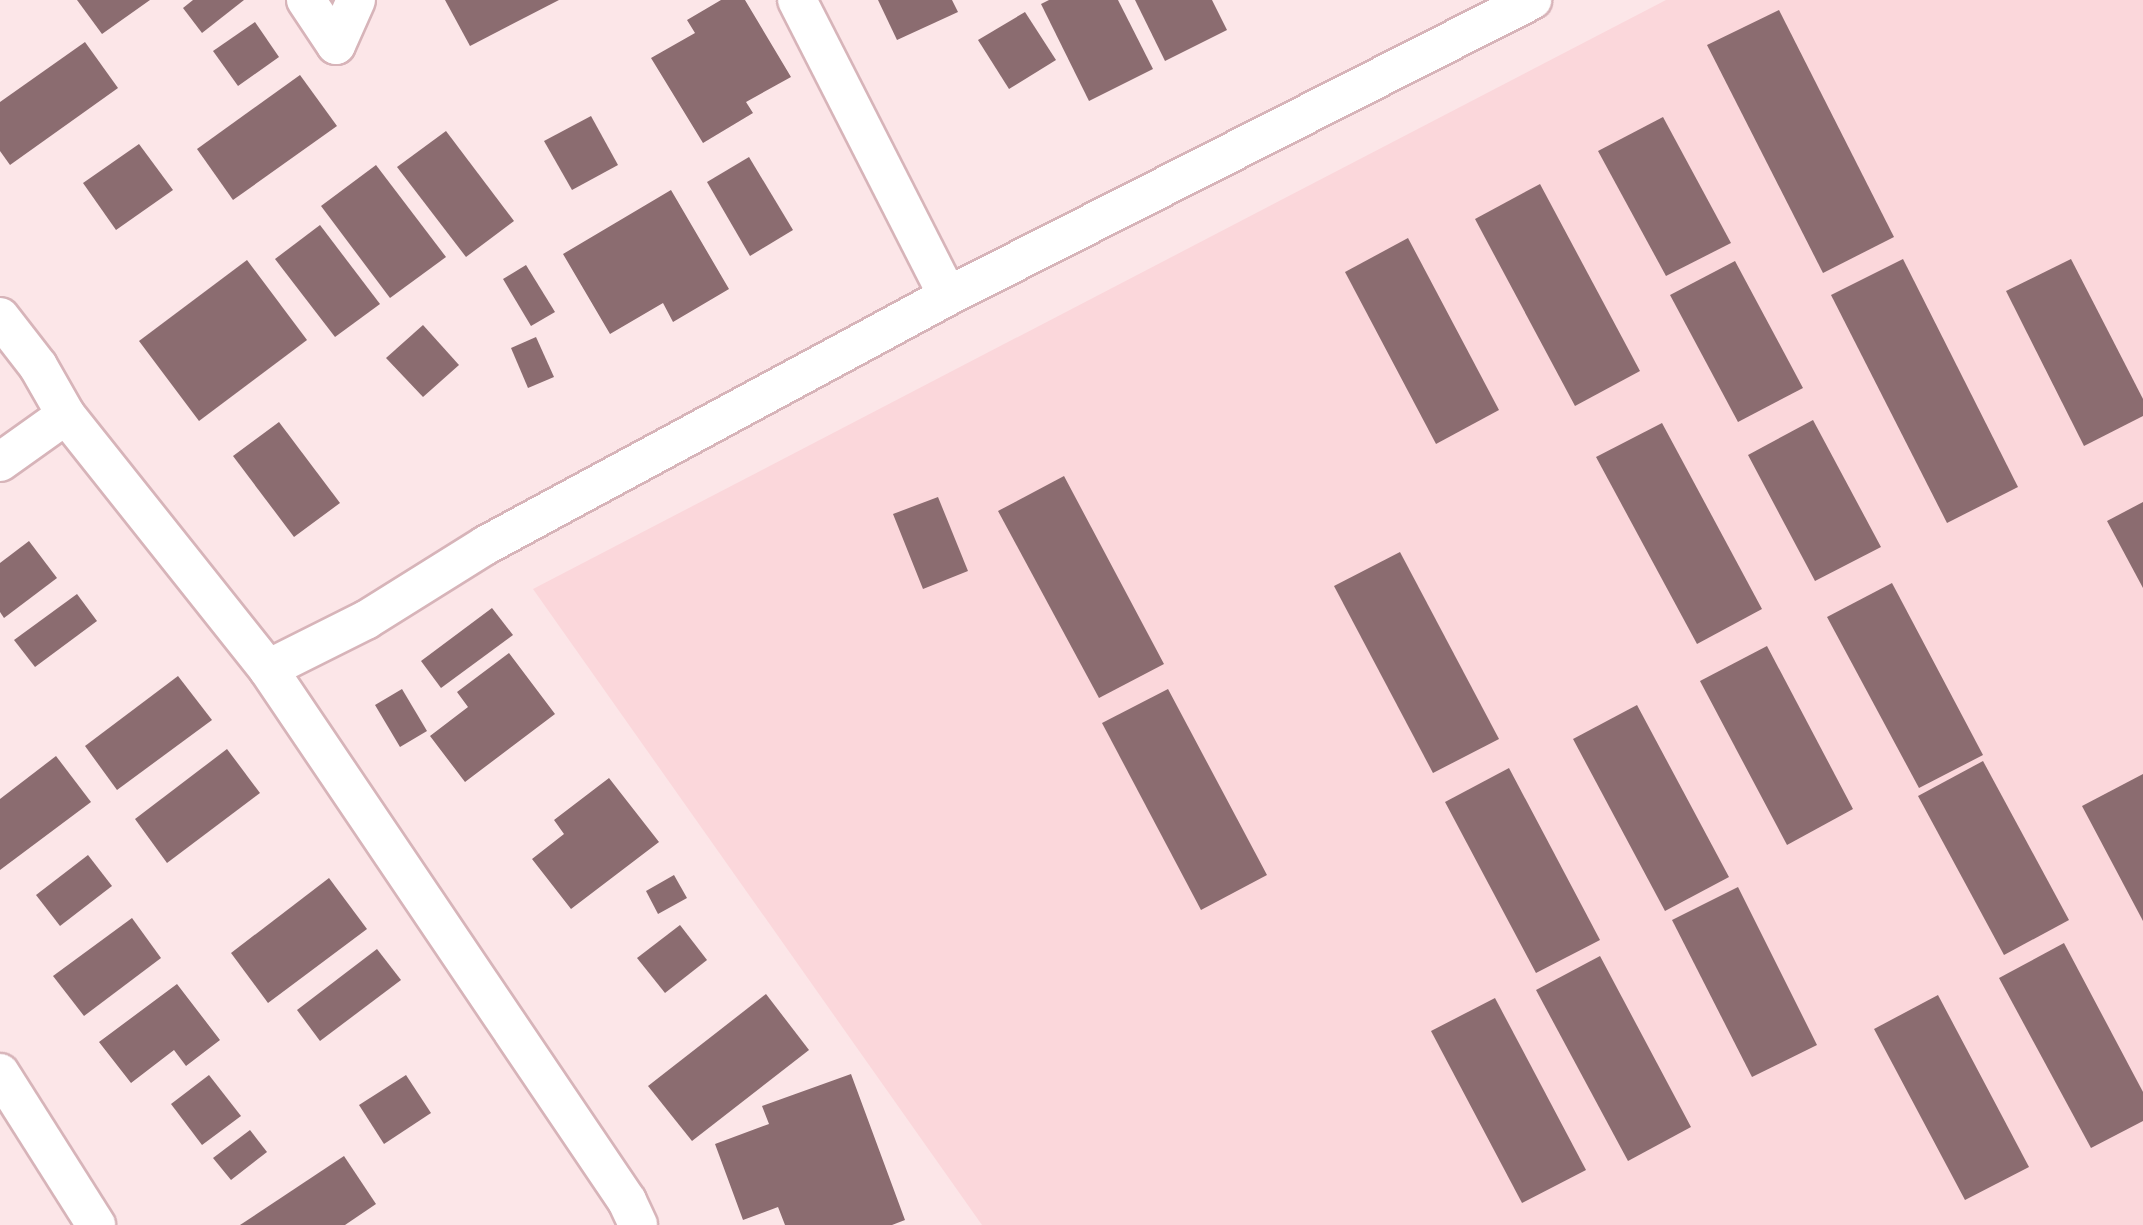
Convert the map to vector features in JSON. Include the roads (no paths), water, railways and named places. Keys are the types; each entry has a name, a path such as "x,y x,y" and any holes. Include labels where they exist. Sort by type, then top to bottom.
{"street":[{"path":"306,0 336,45 356,0"},
{"path":"797,0 948,296"},
{"path":"268,670 366,620 486,545 948,296 1532,0"},
{"path":"0,317 38,366 66,415 268,670 627,1201 638,1225"},
{"path":"0,462 66,415"},
{"path":"0,1073 96,1225"}]}
